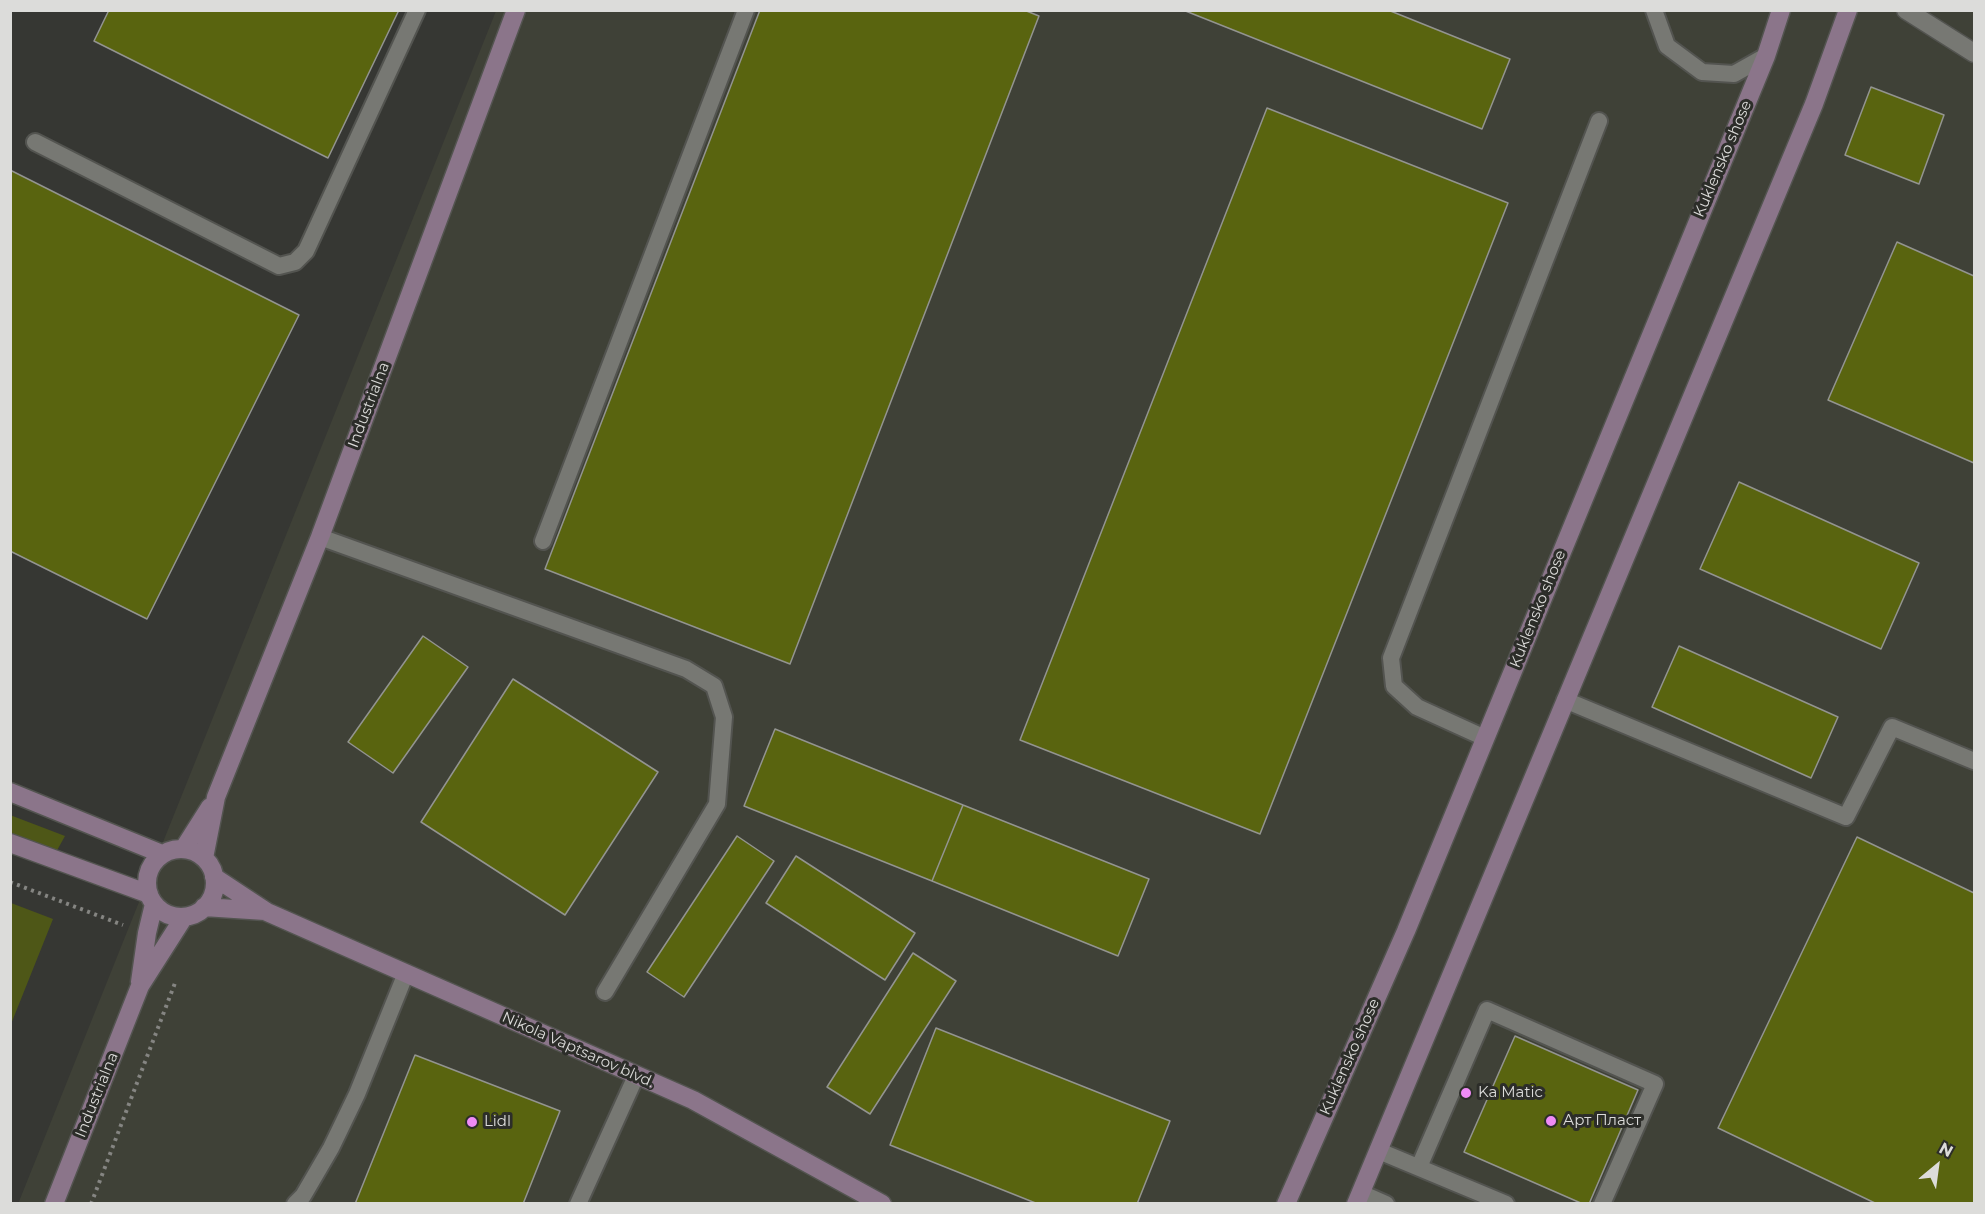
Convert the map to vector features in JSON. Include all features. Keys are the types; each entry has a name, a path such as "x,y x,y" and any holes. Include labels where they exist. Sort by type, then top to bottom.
{"street":[{"name":"Industrialna","path":"204,858 216,798 320,537 516,10"},
{"name":"Kuklensko shose","path":"1286,1203 1406,931 1766,56 1781,10"},
{"path":"1358,1198 1814,104 1848,10"},
{"path":"1906,10 1974,53"},
{"path":"10,792 162,854"},
{"name":"Industrialna","path":"184,848 216,798"},
{"path":"10,843 151,899 173,916 184,917 204,908 211,899 214,877 204,858 184,848 162,854 148,872 151,899"},
{"name":"Nikola Vaptsarov blvd.","path":"214,877 267,912 693,1100 853,1196 882,1203"},
{"name":"Industrialna","path":"140,986 151,899"},
{"name":"Nikola Vaptsarov blvd.","path":"204,908 267,912"},
{"name":"Industrialna","path":"54,1203 140,986 184,917"}],"lane":[{"path":"35,142 279,266 295,262 306,251 417,10"},
{"path":"543,541 746,10"},
{"path":"1654,10 1667,46 1702,72 1734,74 1766,56"},
{"path":"1485,738 1417,707 1394,686 1391,658 1599,121"},
{"path":"320,537 686,669 714,686 724,717 717,804 604,992"},
{"path":"1565,700 1846,818 1892,727 1974,761"},
{"path":"300,1201 357,1094 406,973"},
{"path":"1419,1167 1487,1010 1654,1084 1602,1203"},
{"path":"578,1203 636,1076"},
{"path":"1379,1151 1506,1203"},
{"path":"1358,1198 1386,1203"}],"path":[{"path":"10,882 78,910"},
{"path":"91,1203 176,980"}],"shaded area":[{"path":"496,11 1974,11 1974,1203 18,1204"}],"green space":[{"path":"10,815 65,836 55,854 11,837"},
{"path":"11,903 53,919 11,1024"}],"building":[{"path":"109,10 399,10 328,158 94,41"},
{"path":"760,10 1024,10 1039,16 790,664 545,569"},
{"path":"1183,10 1388,10 1510,59 1482,129"},
{"path":"1871,87 1944,115 1919,184 1845,155"},
{"path":"1267,108 1508,203 1260,834 1020,740"},
{"path":"10,170 299,315 147,619 10,551"},
{"path":"1897,242 1974,276 1974,463 1828,400"},
{"path":"1739,482 1919,563 1881,649 1700,569"},
{"path":"423,636 468,667 393,773 348,742"},
{"path":"1679,646 1838,717 1811,778 1652,707"},
{"path":"513,679 658,772 565,915 421,822"},
{"path":"775,729 963,805 932,881 744,806"},
{"path":"963,805 1149,879 1118,956 932,881"},
{"path":"737,836 774,861 684,997 647,972"},
{"path":"1857,837 1974,893 1974,1204 1877,1204 1718,1128"},
{"path":"796,856 915,933 885,980 766,903"},
{"path":"913,953 956,981 870,1114 827,1087"},
{"path":"936,1028 1170,1121 1137,1204 1038,1204 890,1145"},
{"name":"Арт Пласт","path":"1515,1036 1638,1090 1589,1204 1583,1204 1464,1152"},
{"name":"Lidl","path":"415,1055 560,1111 523,1204 355,1204"}],"place":[{"name":"Ka Matic","path":"1466,1093"},
{"name":"Арт Пласт","path":"1551,1121"},
{"name":"Lidl","path":"472,1122"}]}
